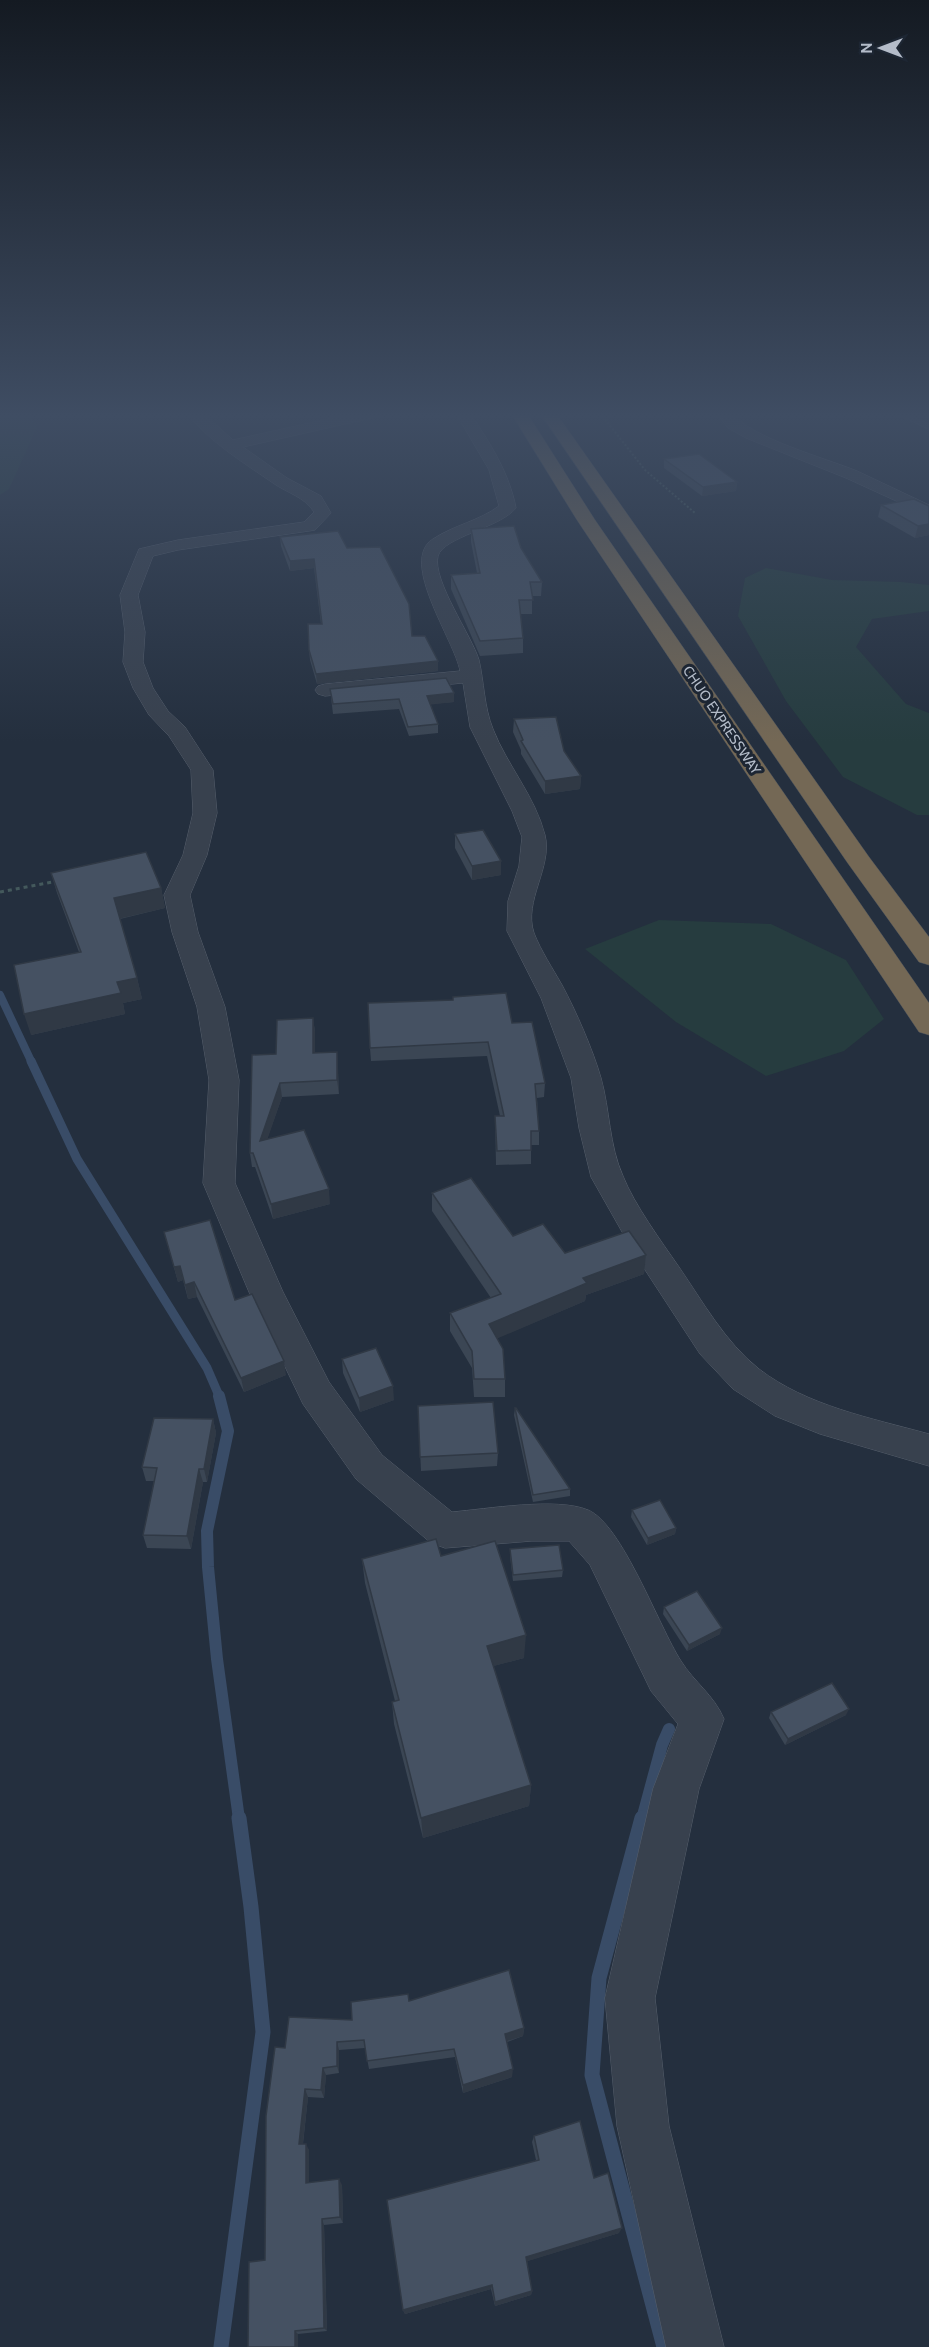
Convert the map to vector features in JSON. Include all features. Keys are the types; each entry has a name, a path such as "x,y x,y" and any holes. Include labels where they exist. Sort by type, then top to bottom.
{"highway":[{"name":"CHUO EXPRESSWAY","path":"588,523 929,1025"},
{"name":"CHUO EXPRESSWAY","path":"624,523 860,862 929,956"}],"street":[{"path":"313,523 309,526 178,545 145,553 129,595 135,632 133,662 143,688 160,715 177,732 202,770 205,813 195,855 177,895 185,932 211,1007 224,1080 219,1183 266,1292 316,1393 369,1467 445,1530 532,1523 578,1524 604,1551 666,1676 702,1719 676,1789 630,1998 643,2126 695,2347"},
{"path":"484,523 448,536 436,544 429,556 429,568 447,615 468,657 481,727 524,811 534,837 531,866 521,901 520,931 555,998 586,1078 594,1128 607,1177 646,1244 712,1344 746,1378 788,1405 833,1423 929,1449"},
{"path":"325,690 473,676"}],"path":[{"path":"0,892 63,880"}],"green space":[{"path":"766,568 832,580 929,585 929,611 872,619 856,647 906,704 929,713 929,815 917,815 843,777 786,701 738,616 745,578"},
{"path":"659,920 771,924 846,960 884,1019 844,1051 766,1076 676,1022 585,949"}],"building":[{"path":"912,523 929,523 929,524 918,526"},
{"path":"514,526 521,548 542,582 530,582 533,600 519,600 523,638 480,641 451,575 480,573 471,529"},
{"path":"338,531 347,548 380,547 409,604 412,636 425,636 438,661 316,674 309,650 308,624 322,624 314,559 290,561 280,537"},
{"path":"446,678 454,693 427,696 438,724 408,727 399,699 333,704 330,689"},
{"path":"556,717 564,751 581,776 545,781 521,741 523,740 514,719"},
{"path":"483,830 501,861 472,866 455,834"},
{"path":"146,852 161,888 114,898 137,978 117,982 121,993 24,1014 14,965 81,952 51,873"},
{"path":"506,993 512,1023 532,1022 545,1083 535,1084 539,1131 531,1131 531,1150 497,1151 495,1116 504,1116 488,1042 370,1048 368,1003 453,1000 453,997"},
{"path":"313,1018 313,1053 337,1052 337,1080 280,1083 260,1141 304,1130 329,1189 271,1204 253,1153 250,1153 252,1055 276,1054 277,1020"},
{"path":"471,1178 513,1236 543,1224 565,1253 629,1231 646,1255 583,1278 587,1283 489,1324 503,1349 505,1379 474,1379 472,1351 450,1313 501,1294 432,1193"},
{"path":"210,1220 235,1300 252,1294 284,1361 241,1378 194,1282 185,1285 180,1266 174,1267 164,1232"},
{"path":"376,1348 393,1386 359,1398 342,1359"},
{"path":"493,1402 498,1453 420,1457 418,1406"},
{"path":"516,1408 570,1489 533,1495"},
{"path":"154,1418 213,1419 204,1469 199,1469 187,1536 143,1535 157,1468 142,1467"},
{"path":"660,1500 676,1528 648,1538 632,1510"},
{"path":"436,1539 441,1556 495,1541 526,1635 487,1646 531,1785 421,1818 392,1702 399,1700 362,1559"},
{"path":"559,1545 563,1570 513,1575 510,1549"},
{"path":"697,1591 722,1628 689,1645 664,1607"},
{"path":"832,1683 849,1709 788,1739 771,1712"},
{"path":"509,1970 524,2028 505,2034 513,2069 463,2085 454,2049 367,2061 364,2040 337,2042 337,2066 323,2068 321,2090 305,2089 299,2144 306,2144 306,2183 339,2179 340,2217 322,2219 324,2328 295,2331 295,2347 248,2347 249,2262 265,2260 266,2116 275,2047 285,2048 289,2017 352,2020 351,2002 408,1994 409,2001"},
{"path":"580,2121 594,2178 608,2173 622,2228 526,2257 532,2291 495,2302 492,2285 403,2310 387,2200 539,2160 534,2136"}],"waterway":[{"path":"0,995 32,1063"},
{"path":"31,1061 77,1159 207,1368 220,1398"},
{"path":"219,1396 228,1431 207,1531 208,1567 217,1659 239,1819"},
{"path":"642,1819 662,1745 669,1729"},
{"path":"221,2347 263,2032 251,1907 239,1818"},
{"path":"642,1818 599,1978 592,2075 664,2347"}]}
